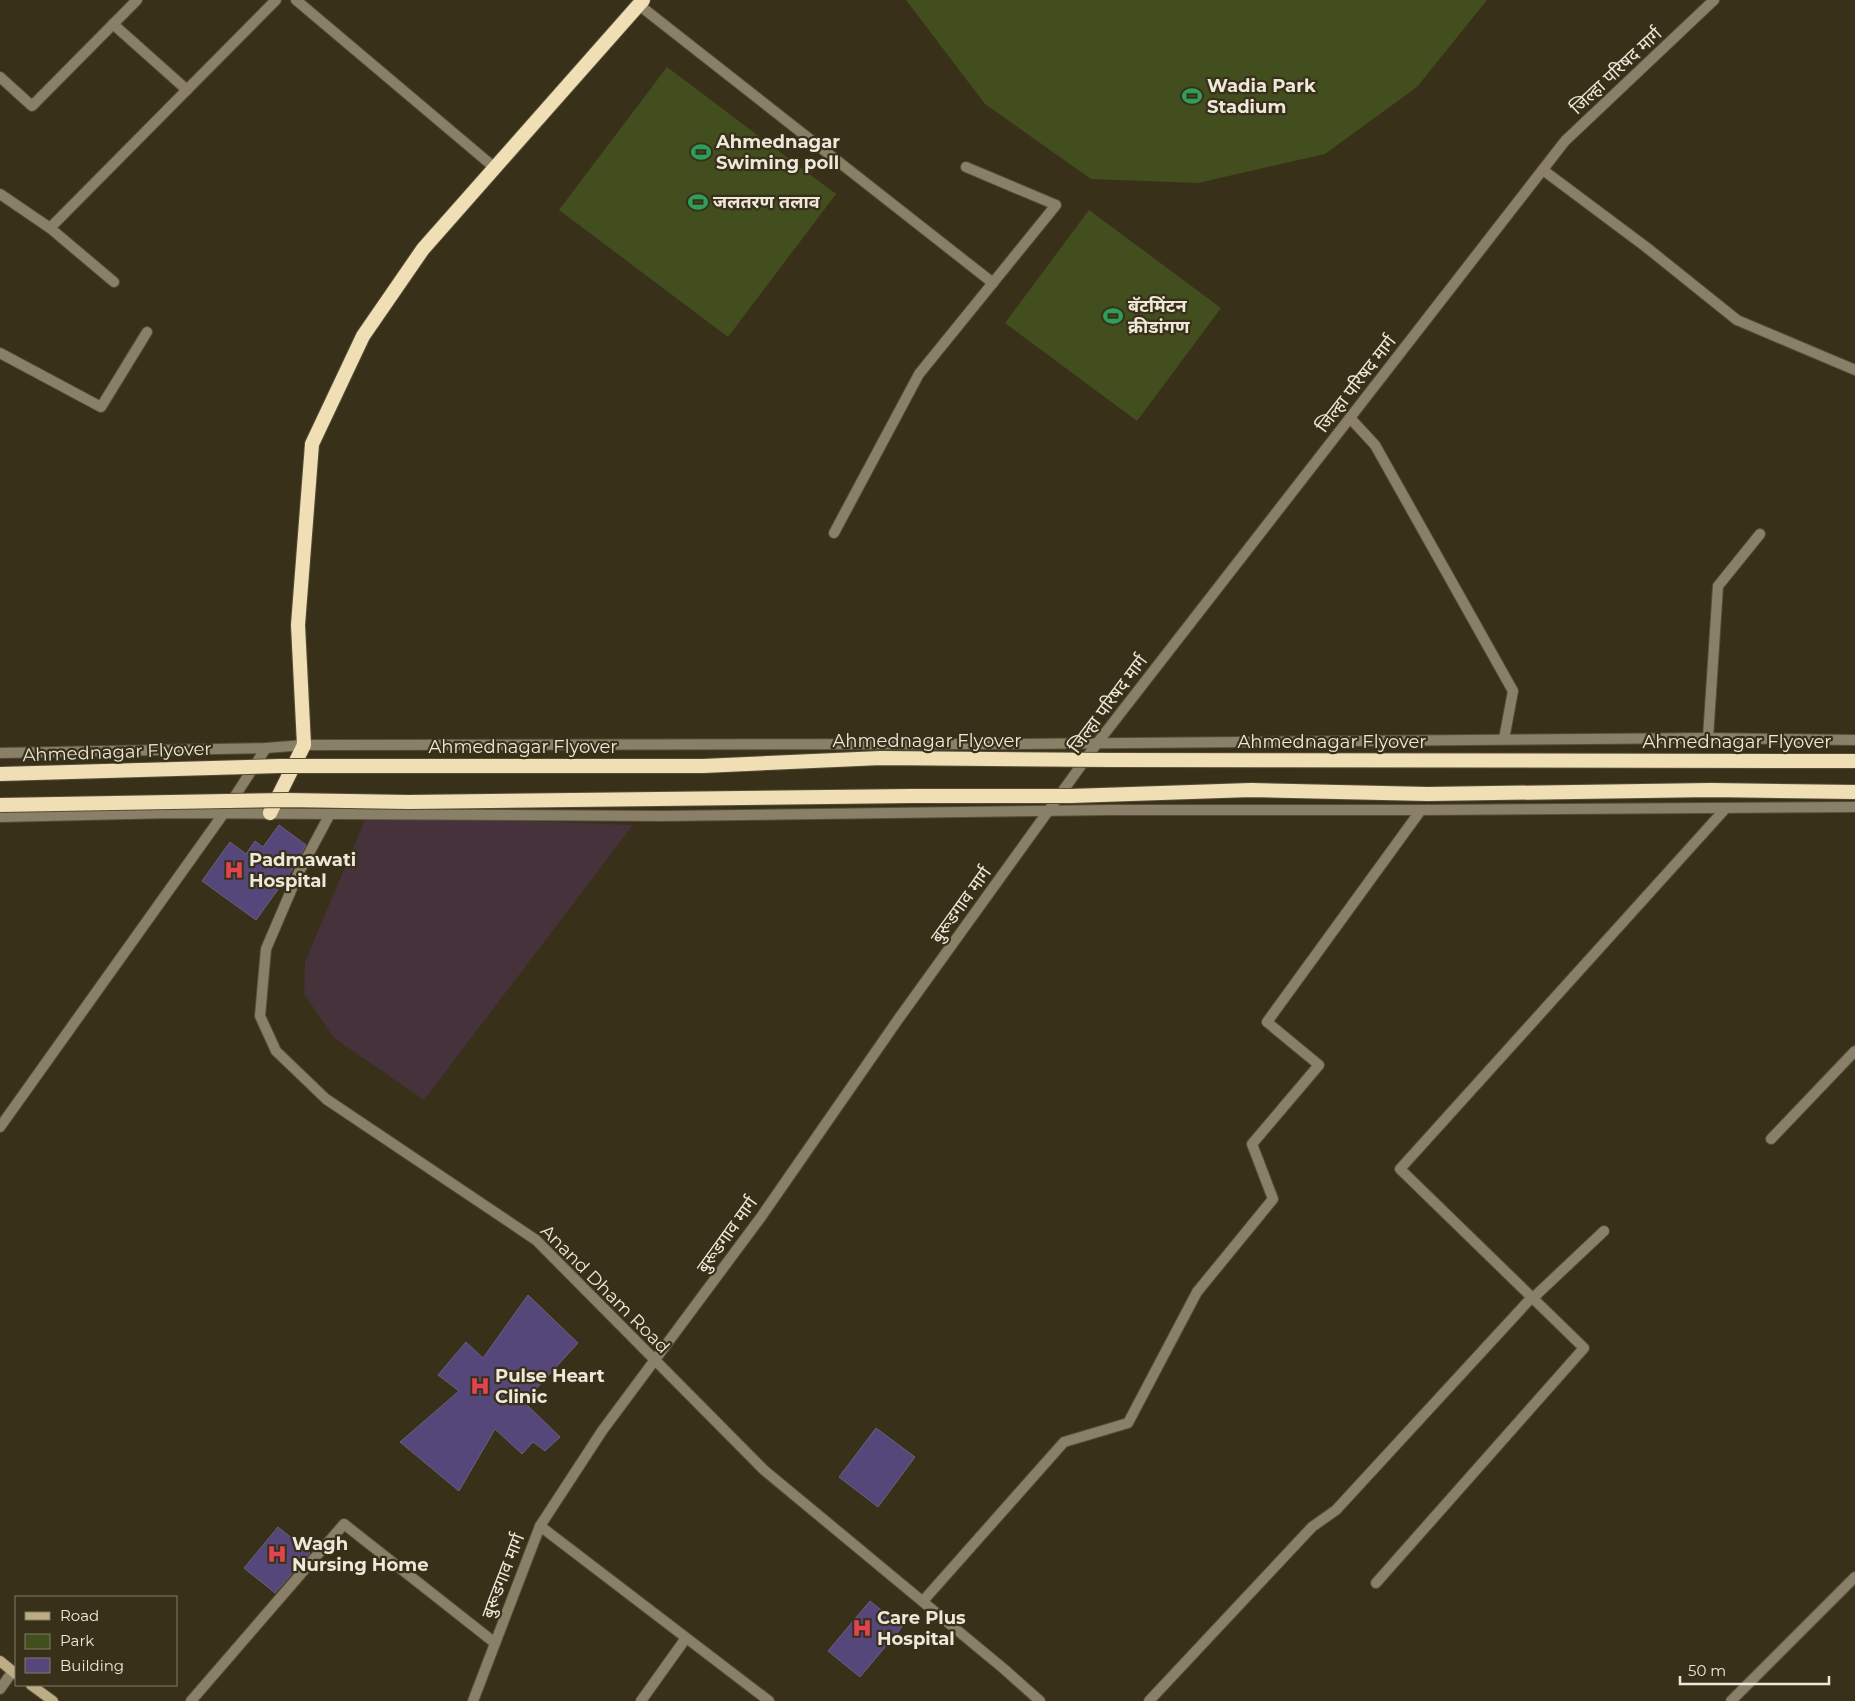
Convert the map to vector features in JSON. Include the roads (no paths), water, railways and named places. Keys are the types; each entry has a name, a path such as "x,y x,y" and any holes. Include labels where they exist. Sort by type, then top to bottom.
{"highway":[{"path":"270,813 304,745 298,625 312,444 363,336 423,249 641,2"},
{"name":"Ahmednagar Flyover","path":"0,774 279,766 703,766 881,758 1855,761"},
{"path":"0,804 286,800 409,802 1070,796 1251,790 1428,794 1711,790 1855,792"}],"main road":[{"path":"0,1661 15,1672"},
{"path":"32,1686 53,1701"}],"street":[{"path":"0,76 32,106 137,0"},
{"path":"50,228 276,0"},
{"name":"जिल्हा परिषद मार्ग","path":"1049,811 1098,742 1564,141 1714,0"},
{"path":"303,2 495,168"},
{"path":"641,2 993,283"},
{"path":"113,24 187,90"},
{"path":"834,533 919,374 1056,205 966,167"},
{"path":"1543,170 1646,247 1737,320 1855,370"},
{"path":"0,194 50,228 114,282"},
{"path":"0,353 101,407 147,332"},
{"path":"1350,418 1375,445 1513,691 1504,740"},
{"path":"1708,738 1718,586 1760,534"},
{"path":"0,754 266,748 304,745 1015,744 1708,738 1855,740"},
{"path":"0,1127 224,813 266,748"},
{"path":"0,817 224,813 662,816 1049,811 1855,807"},
{"path":"1376,1583 1584,1348 1400,1169 1726,808"},
{"path":"923,1601 1064,1442 1128,1423 1197,1292 1272,1199 1252,1144 1319,1065 1267,1022 1420,810"},
{"name":"बुरूडगाव मार्ग","path":"473,1701 540,1526 602,1431 761,1217 897,1021 1049,811"},
{"name":"Anand Dham Road","path":"330,814 299,872 266,949 260,1016 276,1050 326,1099 536,1240 764,1470 923,1601 1040,1701"},
{"path":"1771,1139 1855,1051"},
{"path":"1149,1701 1312,1526 1336,1510 1532,1297 1604,1232"},
{"path":"192,1701 344,1524 495,1643"},
{"path":"540,1526 768,1701"},
{"path":"1731,1701 1855,1577"},
{"path":"641,1701 686,1638"},
{"path":"0,1689 15,1672"}],"place":[{"name":"Wadia Park Stadium","path":"1192,96"},
{"name":"Ahmednagar Swiming poll","path":"701,152"},
{"name":"जलतरण तलाव","path":"698,202"},
{"name":"बॅटमिंटन क्रीडांगण","path":"1113,316"},
{"name":"Padmawati Hospital","path":"234,870"},
{"name":"Pulse Heart Clinic","path":"480,1386"},
{"name":"Wagh Nursing Home","path":"277,1554"},
{"name":"Care Plus Hospital","path":"862,1628"}]}
